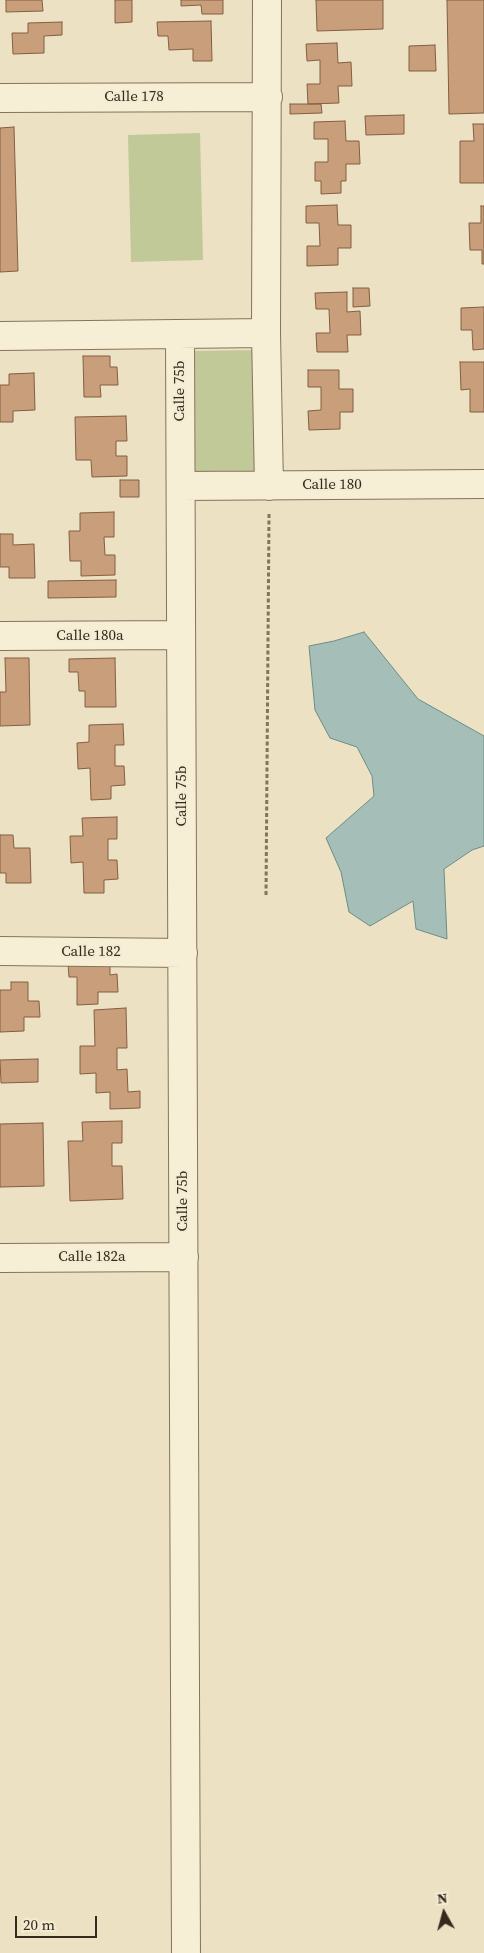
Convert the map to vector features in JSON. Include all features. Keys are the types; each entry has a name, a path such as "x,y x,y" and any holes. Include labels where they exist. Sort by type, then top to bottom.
{"street":[{"path":"267,0 266,333 269,486"},
{"name":"Calle 178","path":"0,98 268,97"},
{"path":"0,336 266,333"},
{"name":"Calle 75b","path":"180,334 186,1953"},
{"name":"Calle 180","path":"181,486 484,484"},
{"name":"Calle 180a","path":"0,636 181,635"},
{"name":"Calle 182","path":"0,952 183,953"},
{"name":"Calle 182a","path":"0,1258 184,1257"}],"path":[{"path":"266,895 269,486"}],"green space":[{"path":"200,133 203,260 131,262 128,135"},
{"path":"259,350 260,473 193,474 191,351"}],"water":[{"path":"364,632 418,699 484,736 484,846 472,850 444,869 447,939 416,929 413,901 370,926 349,912 341,872 326,838 374,796 372,776 357,747 330,738 315,710 309,646"}],"building":[{"path":"6,0 42,0 43,11 6,12"},
{"path":"115,0 132,0 132,22 115,23"},
{"path":"181,0 223,0 223,14 202,14 201,5 181,6"},
{"path":"316,0 383,0 383,29 317,31"},
{"path":"447,0 484,0 484,113 449,114"},
{"path":"211,21 212,61 193,61 193,49 169,50 168,36 158,36 157,22"},
{"path":"62,22 62,35 44,36 44,53 13,54 12,33 28,33 28,23"},
{"path":"337,43 338,63 351,62 352,86 338,86 339,103 308,104 307,84 320,84 320,60 307,61 306,44"},
{"path":"435,45 436,71 409,71 409,46"},
{"path":"290,104 321,104 322,113 290,114"},
{"path":"404,115 404,134 366,135 365,116"},
{"path":"345,121 346,141 359,141 360,164 346,164 346,181 341,181 341,193 321,194 321,181 315,181 315,162 328,162 328,139 314,139 314,122"},
{"path":"473,124 484,124 484,183 460,183 460,141 474,141"},
{"path":"14,127 18,271 0,272 0,128"},
{"path":"337,205 338,225 351,225 351,248 338,248 338,265 307,266 307,246 320,246 319,223 306,223 306,206"},
{"path":"481,206 484,206 484,264 482,264 482,250 470,250 469,223 481,223"},
{"path":"353,288 369,288 370,306 353,307"},
{"path":"347,292 347,312 360,311 361,335 347,335 348,352 317,352 316,333 330,333 329,309 316,309 315,293"},
{"path":"484,307 484,349 473,350 472,330 461,330 461,308"},
{"path":"83,356 110,356 110,367 117,367 118,385 100,385 101,397 84,397"},
{"path":"460,362 484,362 484,412 470,412 470,389 461,390"},
{"path":"308,370 339,370 339,389 353,389 353,412 340,412 340,429 309,430 308,411 321,410 321,387 308,387"},
{"path":"34,373 35,410 13,411 13,422 0,422 0,385 9,385 9,374"},
{"path":"126,416 127,441 116,441 116,456 127,456 127,476 92,477 91,460 76,460 75,417"},
{"path":"120,480 139,480 139,497 120,497"},
{"path":"114,512 114,537 104,537 105,555 115,555 115,575 81,576 81,561 70,561 69,531 80,531 80,513"},
{"path":"0,534 13,534 13,545 34,544 35,578 9,578 9,567 0,567"},
{"path":"116,580 116,597 48,598 48,581"},
{"path":"5,658 29,658 30,725 0,726 0,692 6,692"},
{"path":"115,658 116,707 85,707 85,691 79,691 78,672 69,672 69,659"},
{"path":"123,724 124,745 115,745 115,766 124,766 125,785 111,786 111,799 91,800 90,768 78,769 77,743 89,742 89,725"},
{"path":"117,817 117,839 108,839 108,860 117,860 118,879 104,880 104,893 84,893 83,862 71,863 70,836 83,836 82,818"},
{"path":"0,835 13,835 14,848 30,848 31,883 6,883 6,873 0,873"},
{"path":"110,963 110,975 117,974 118,992 98,992 98,1004 77,1005 77,977 69,977 68,964"},
{"path":"11,982 28,982 28,1001 39,1001 40,1017 24,1017 24,1031 0,1032 0,990 11,990"},
{"path":"126,1008 127,1048 117,1048 117,1070 127,1069 128,1092 140,1091 140,1108 110,1109 110,1092 96,1093 96,1073 80,1074 80,1046 95,1046 94,1010"},
{"path":"38,1059 38,1082 1,1083 0,1060"},
{"path":"122,1121 122,1143 112,1143 112,1166 122,1166 123,1199 70,1201 68,1141 83,1141 82,1122"},
{"path":"43,1123 44,1186 0,1187 0,1124"}]}
